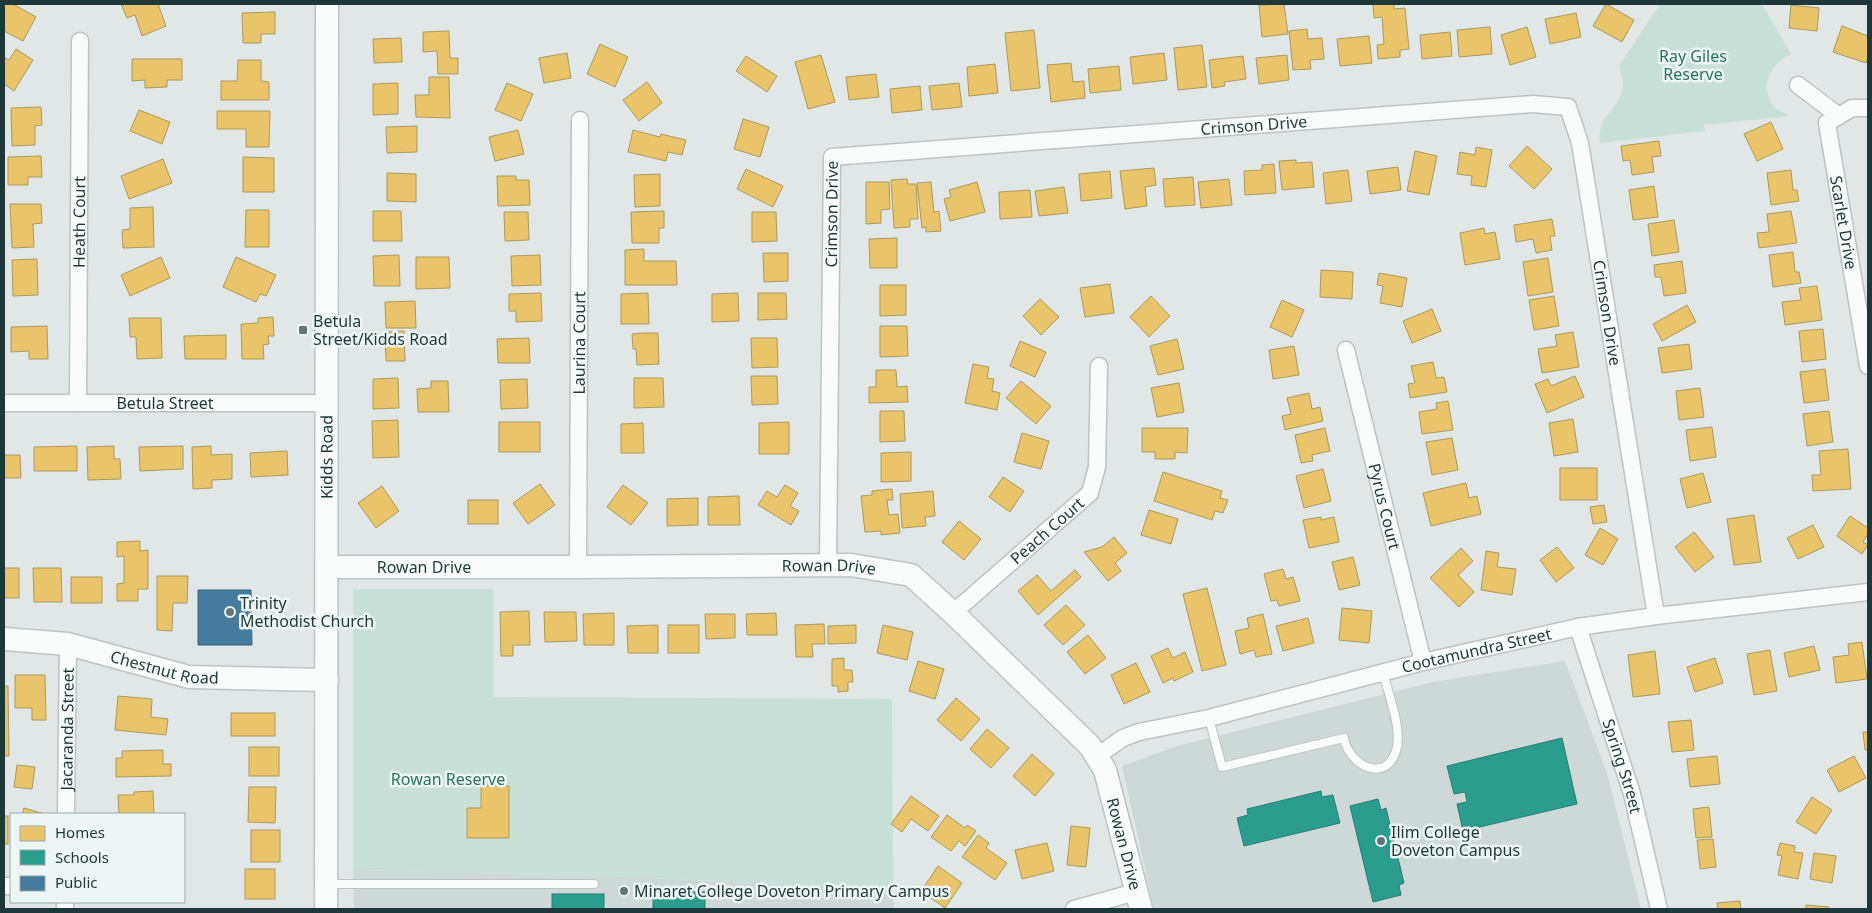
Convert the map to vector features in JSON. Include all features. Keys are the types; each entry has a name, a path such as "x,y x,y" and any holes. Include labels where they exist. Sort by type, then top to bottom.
{"street":[{"name":"Kidds Road","path":"326,909 328,567 327,4"},
{"name":"Heath Court","path":"78,402 80,41"},
{"path":"1798,85 1839,116 1852,108 1868,108"},
{"name":"Crimson Drive","path":"828,565 832,157 1533,104 1568,107 1580,143 1656,616"},
{"name":"Scarlet Drive","path":"1839,116 1828,123 1868,366"},
{"name":"Laurina Court","path":"578,567 580,120"},
{"name":"Pyrus Court","path":"1346,350 1423,662"},
{"name":"Peach Court","path":"953,613 1090,493 1097,467 1098,366"},
{"name":"Betula Street","path":"4,402 327,403"},
{"name":"Rowan Drive","path":"328,567 851,565 911,575 953,613 1090,746 1105,770 1139,900"},
{"name":"Cootamundra Street","path":"1097,756 1123,738 1139,732 1209,718 1423,662 1578,626 1868,592"},
{"name":"Spring Street","path":"1578,626 1632,794 1659,909"},
{"name":"Chestnut Road","path":"4,639 68,644 189,677 327,680"},
{"name":"Jacaranda Street","path":"66,813 68,644"},
{"path":"1074,909 1139,900"}],"lane":[{"path":"1209,718 1222,767 1344,738 1345,746 1354,760 1364,767 1376,769 1388,764 1396,753 1398,738 1383,672"},
{"path":"326,884 594,884"}],"shaded area":[{"name":"Ilim College Doveton Campus","path":"1565,661 1607,773 1641,909 1154,909 1122,766 1177,746 1433,682"},
{"name":"Minaret College Doveton Primary Campus","path":"353,870 623,877 893,889 894,909 354,909"}],"green space":[{"name":"Ray Giles Reserve","path":"1660,4 1762,4 1791,54 1774,67 1770,73 1767,86 1770,101 1778,110 1789,116 1704,125 1705,131 1600,143 1600,132 1603,122 1619,99 1622,91 1623,80 1619,66"},
{"name":"Rowan Reserve","path":"353,589 493,589 493,697 892,699 893,889 623,877 353,870"}],"building: Homes":[{"path":"4,4 13,4 36,17 23,41 4,31"},
{"path":"121,4 158,4 166,26 142,36 135,15 127,18"},
{"path":"1284,4 1288,34 1262,37 1259,5"},
{"path":"1373,4 1394,4 1394,9 1405,8 1409,49 1400,50 1400,57 1378,59 1377,45 1384,44 1382,17 1374,18"},
{"path":"1606,4 1634,20 1622,42 1593,26"},
{"path":"1791,5 1819,8 1817,31 1789,28"},
{"path":"275,12 275,34 261,34 261,43 243,43 242,13"},
{"path":"1576,13 1581,37 1550,44 1545,19"},
{"path":"1842,26 1868,36 1868,57 1866,63 1833,52"},
{"path":"1490,27 1492,54 1459,57 1457,30"},
{"path":"1527,27 1536,57 1510,65 1501,35"},
{"path":"1307,29 1308,39 1322,38 1324,59 1310,60 1311,69 1293,70 1289,31"},
{"path":"1034,30 1040,88 1011,91 1005,33"},
{"path":"449,31 450,58 458,58 458,74 438,74 437,51 423,52 423,32"},
{"path":"1450,32 1452,56 1422,59 1420,35"},
{"path":"1369,36 1372,63 1340,66 1337,39"},
{"path":"401,38 402,62 374,63 373,39"},
{"path":"600,44 628,57 615,87 587,74"},
{"path":"1202,45 1207,87 1178,90 1174,48"},
{"path":"16,49 33,60 14,91 4,84 4,57 9,60"},
{"path":"567,53 571,78 544,83 539,58"},
{"path":"1164,53 1167,80 1133,84 1130,57"},
{"path":"821,55 835,102 808,109 795,62"},
{"path":"1287,55 1289,80 1259,84 1256,58"},
{"path":"746,56 777,76 767,92 736,71"},
{"path":"1243,56 1246,79 1224,82 1225,86 1212,88 1209,60"},
{"path":"132,59 182,59 182,80 167,80 167,87 145,88 145,80 132,81"},
{"path":"238,60 261,60 261,81 269,82 269,100 221,100 221,81 237,81"},
{"path":"1071,63 1073,82 1084,81 1085,98 1051,102 1047,65"},
{"path":"995,64 998,93 969,96 967,67"},
{"path":"1119,66 1121,90 1090,93 1088,69"},
{"path":"876,74 879,97 849,100 846,77"},
{"path":"429,77 449,77 450,118 416,117 415,95 429,95"},
{"path":"647,82 662,103 639,121 623,100"},
{"path":"398,83 398,114 373,115 373,84"},
{"path":"507,83 533,94 521,121 495,110"},
{"path":"959,83 962,107 932,110 929,86"},
{"path":"920,86 922,110 892,113 890,89"},
{"path":"41,107 42,125 35,126 35,145 12,146 11,108"},
{"path":"139,110 170,122 162,144 130,131"},
{"path":"217,111 270,111 269,147 246,147 246,129 217,129"},
{"path":"743,119 769,127 760,157 734,149"},
{"path":"1771,122 1783,149 1757,161 1744,134"},
{"path":"417,126 417,152 387,153 386,127"},
{"path":"518,130 524,154 495,161 489,137"},
{"path":"633,130 660,137 661,134 686,140 682,155 668,152 666,161 628,152"},
{"path":"1659,141 1661,156 1652,157 1654,172 1632,175 1630,160 1623,161 1621,146"},
{"path":"1527,146 1552,169 1534,189 1509,166"},
{"path":"1476,147 1492,150 1486,187 1471,185 1472,176 1457,174 1460,152 1475,155"},
{"path":"1415,151 1437,156 1429,195 1407,191"},
{"path":"41,156 42,177 28,177 28,185 8,185 8,157"},
{"path":"243,157 274,158 274,192 243,192"},
{"path":"163,159 172,183 129,199 121,176"},
{"path":"1296,160 1296,163 1312,162 1314,187 1282,190 1279,161"},
{"path":"1274,164 1276,193 1245,195 1244,171 1262,170 1262,165"},
{"path":"1398,167 1401,190 1370,194 1367,171"},
{"path":"1154,168 1156,185 1145,187 1147,206 1125,209 1120,171"},
{"path":"746,169 783,186 773,207 737,189"},
{"path":"1348,170 1352,201 1326,204 1323,173"},
{"path":"1791,170 1793,190 1797,190 1799,201 1771,205 1767,173"},
{"path":"1110,171 1112,198 1081,201 1079,174"},
{"path":"387,173 416,174 416,202 387,201"},
{"path":"660,174 660,206 635,207 634,175"},
{"path":"497,176 516,176 516,180 529,180 530,205 498,206"},
{"path":"1193,177 1195,205 1165,207 1163,179"},
{"path":"907,179 908,184 916,184 918,219 910,219 910,227 894,228 891,180"},
{"path":"1229,179 1232,205 1201,208 1198,182"},
{"path":"866,182 889,182 890,209 881,210 881,223 866,224"},
{"path":"931,182 934,212 939,211 941,231 926,232 926,227 922,228 917,183"},
{"path":"977,182 985,212 950,221 944,199 951,197 949,190"},
{"path":"1654,186 1658,217 1633,220 1629,190"},
{"path":"1064,187 1068,213 1039,216 1035,191"},
{"path":"1030,190 1032,217 1000,219 999,192"},
{"path":"10,204 41,204 42,223 33,224 34,247 12,248"},
{"path":"153,207 154,247 123,248 122,230 130,229 130,208"},
{"path":"246,210 269,210 269,247 245,247"},
{"path":"373,211 401,211 402,241 373,241"},
{"path":"664,211 664,228 659,228 659,243 632,243 631,212"},
{"path":"1791,211 1797,243 1759,248 1757,233 1769,232 1767,214"},
{"path":"504,212 528,212 529,240 505,241"},
{"path":"752,212 776,212 777,241 752,242"},
{"path":"1552,219 1555,236 1550,236 1552,250 1536,253 1533,239 1516,242 1514,225"},
{"path":"1674,220 1679,252 1652,256 1648,224"},
{"path":"1484,228 1485,234 1495,232 1500,259 1465,265 1460,233"},
{"path":"897,238 897,268 870,268 869,239"},
{"path":"644,249 644,261 676,261 677,285 625,285 625,250"},
{"path":"1793,252 1795,272 1799,272 1801,283 1773,287 1769,255"},
{"path":"763,253 788,253 788,281 764,282"},
{"path":"399,255 400,286 374,286 373,256"},
{"path":"540,255 541,285 512,286 511,256"},
{"path":"161,257 170,278 130,296 121,275"},
{"path":"236,257 276,275 266,296 260,294 256,302 223,287"},
{"path":"416,257 449,257 450,288 416,289"},
{"path":"1548,258 1553,292 1528,296 1523,262"},
{"path":"37,259 38,295 13,296 12,260"},
{"path":"1682,261 1686,293 1664,296 1661,277 1655,277 1654,265"},
{"path":"1321,270 1353,272 1352,299 1320,297"},
{"path":"1379,273 1407,278 1402,307 1380,303 1383,286 1377,285"},
{"path":"1110,284 1114,313 1085,317 1080,288"},
{"path":"880,285 906,285 906,315 880,316"},
{"path":"1817,286 1822,320 1785,325 1782,302 1801,300 1799,288"},
{"path":"541,293 542,321 516,322 516,311 509,311 509,294"},
{"path":"648,293 649,324 621,324 621,294"},
{"path":"738,293 739,321 712,322 712,294"},
{"path":"758,293 786,293 787,319 758,320"},
{"path":"1151,296 1170,316 1149,337 1130,317"},
{"path":"1554,296 1559,326 1534,330 1529,300"},
{"path":"1040,299 1059,317 1041,335 1023,316"},
{"path":"1282,300 1304,310 1292,337 1270,327"},
{"path":"415,301 416,328 386,328 385,302"},
{"path":"1687,305 1696,322 1662,341 1653,324"},
{"path":"1432,309 1441,331 1412,343 1403,321"},
{"path":"273,317 274,336 268,336 269,344 263,345 264,359 242,359 241,324 258,323 258,318"},
{"path":"129,318 161,318 162,358 137,359 136,337 130,337"},
{"path":"47,326 48,359 29,359 29,351 11,352 11,327"},
{"path":"880,326 907,326 908,356 880,357"},
{"path":"1823,329 1826,359 1802,362 1799,331"},
{"path":"404,331 405,361 386,361 385,332"},
{"path":"1573,332 1579,367 1542,373 1538,349 1557,346 1555,335"},
{"path":"658,333 659,364 637,365 636,349 633,349 632,334"},
{"path":"226,335 226,359 185,359 184,336"},
{"path":"529,338 530,363 498,363 497,339"},
{"path":"751,338 777,338 778,367 752,368"},
{"path":"1177,339 1184,369 1158,375 1150,346"},
{"path":"1020,341 1046,352 1035,377 1010,366"},
{"path":"1689,344 1692,369 1662,373 1658,348"},
{"path":"1294,346 1299,375 1273,379 1269,350"},
{"path":"1433,362 1436,378 1444,377 1447,392 1410,398 1408,384 1415,383 1411,366"},
{"path":"973,364 989,367 987,378 994,379 992,391 1000,393 997,410 965,403"},
{"path":"1825,369 1829,400 1804,403 1800,372"},
{"path":"876,370 896,370 897,387 907,386 908,402 869,403 869,387 876,387"},
{"path":"751,376 777,376 778,404 752,405"},
{"path":"1575,376 1584,397 1547,413 1535,384 1548,379 1551,386"},
{"path":"398,378 399,408 373,409 373,379"},
{"path":"634,378 663,378 664,407 634,408"},
{"path":"527,379 528,408 501,409 500,380"},
{"path":"431,381 448,381 449,412 418,412 417,389 431,388"},
{"path":"1021,381 1051,406 1036,424 1006,398"},
{"path":"1179,383 1184,412 1157,417 1151,388"},
{"path":"1700,388 1704,417 1679,420 1676,391"},
{"path":"1309,393 1312,409 1320,407 1323,421 1285,430 1282,416 1291,414 1287,398"},
{"path":"1448,401 1453,430 1422,434 1419,412 1437,409 1436,403"},
{"path":"880,411 904,411 905,441 880,442"},
{"path":"1829,411 1833,442 1807,446 1803,414"},
{"path":"1573,419 1578,452 1554,456 1549,423"},
{"path":"398,420 399,457 373,458 372,421"},
{"path":"499,422 540,422 540,452 499,452"},
{"path":"789,422 789,454 759,454 759,423"},
{"path":"643,423 644,453 621,453 621,424"},
{"path":"1712,427 1716,457 1690,461 1686,430"},
{"path":"1142,428 1188,428 1187,453 1175,452 1175,459 1155,459 1155,452 1142,452"},
{"path":"1325,428 1330,451 1312,455 1313,461 1301,463 1295,435"},
{"path":"1022,433 1049,441 1041,469 1014,462"},
{"path":"1452,438 1458,470 1432,475 1426,442"},
{"path":"77,446 77,471 34,471 34,447"},
{"path":"114,446 114,459 120,459 121,479 88,480 87,447"},
{"path":"183,446 183,469 140,471 139,447"},
{"path":"211,446 211,455 232,454 232,479 212,480 212,488 193,489 192,447"},
{"path":"1848,449 1851,489 1813,491 1812,475 1821,475 1819,451"},
{"path":"287,451 288,475 251,477 250,453"},
{"path":"911,452 911,481 881,482 881,453"},
{"path":"4,455 20,455 21,478 4,478"},
{"path":"1560,468 1597,468 1597,500 1560,500"},
{"path":"1323,469 1331,501 1304,508 1296,476"},
{"path":"1163,472 1222,491 1220,498 1228,500 1223,513 1215,511 1212,520 1154,501"},
{"path":"1703,473 1711,502 1687,508 1680,479"},
{"path":"1003,477 1024,491 1010,512 989,497"},
{"path":"1466,483 1469,498 1477,496 1481,514 1431,526 1423,493"},
{"path":"540,484 555,505 528,524 513,503"},
{"path":"623,485 648,503 631,525 607,507"},
{"path":"785,485 798,493 790,506 799,511 791,525 758,505 767,491 777,497"},
{"path":"382,486 399,511 376,528 358,503"},
{"path":"892,489 893,500 887,500 889,515 898,514 900,533 881,535 881,531 865,532 861,496 872,495 872,491"},
{"path":"933,491 935,516 925,517 926,526 902,528 900,494"},
{"path":"739,496 740,525 708,525 708,497"},
{"path":"698,498 698,525 667,526 667,499"},
{"path":"468,500 498,500 498,524 468,524"},
{"path":"1604,505 1607,522 1593,524 1590,507"},
{"path":"1149,510 1178,519 1171,544 1141,535"},
{"path":"1754,515 1761,562 1734,565 1727,519"},
{"path":"1850,516 1868,528 1868,534 1863,542 1868,545 1862,554 1837,536"},
{"path":"1321,517 1321,520 1334,517 1339,542 1309,548 1303,520"},
{"path":"959,521 981,539 964,560 942,542"},
{"path":"1813,525 1824,547 1798,559 1787,538"},
{"path":"1600,528 1618,539 1603,565 1585,555"},
{"path":"1694,532 1714,557 1695,572 1675,547"},
{"path":"1114,537 1127,553 1115,563 1121,571 1108,581 1084,552 1102,547"},
{"path":"140,541 140,551 148,550 148,589 138,589 138,601 117,601 117,584 124,583 124,556 117,557 117,542"},
{"path":"1557,547 1574,568 1556,582 1540,560"},
{"path":"1461,548 1473,561 1458,575 1474,592 1459,607 1430,578"},
{"path":"1486,551 1499,553 1497,567 1516,569 1512,595 1481,590"},
{"path":"1353,557 1360,585 1339,590 1332,562"},
{"path":"4,568 19,568 19,598 4,598"},
{"path":"33,568 61,568 62,602 34,602"},
{"path":"1283,569 1286,579 1293,577 1300,601 1279,606 1277,600 1271,601 1264,574"},
{"path":"1075,570 1081,577 1038,615 1018,591 1037,575 1051,591"},
{"path":"157,576 188,576 187,603 173,603 172,631 157,630"},
{"path":"71,577 102,577 102,603 71,603"},
{"path":"1207,588 1226,665 1202,671 1183,594"},
{"path":"1066,605 1085,625 1063,645 1044,625"},
{"path":"1342,608 1372,611 1369,643 1339,640"},
{"path":"529,611 530,645 513,645 513,656 501,656 500,612"},
{"path":"544,612 576,612 577,641 545,642"},
{"path":"614,613 614,645 584,645 583,614"},
{"path":"776,613 777,635 747,635 746,614"},
{"path":"705,614 735,614 735,638 706,639"},
{"path":"1263,614 1272,654 1256,657 1254,650 1240,654 1235,631 1249,628 1247,618"},
{"path":"1308,618 1314,643 1283,651 1276,626"},
{"path":"824,624 825,644 812,644 813,657 796,657 795,625"},
{"path":"658,625 658,653 628,653 627,626"},
{"path":"668,625 699,625 699,653 668,653"},
{"path":"856,625 856,643 828,644 828,626"},
{"path":"883,625 913,632 907,660 877,653"},
{"path":"1088,635 1106,658 1085,674 1067,652"},
{"path":"1862,642 1867,679 1836,683 1833,657 1849,655 1848,644"},
{"path":"1814,646 1820,670 1789,677 1784,653"},
{"path":"1168,648 1173,658 1185,652 1193,672 1174,681 1173,678 1163,683 1151,656"},
{"path":"1770,650 1777,691 1754,695 1747,654"},
{"path":"1655,651 1660,694 1633,697 1628,655"},
{"path":"844,658 844,670 852,670 853,682 848,682 848,691 838,692 838,686 832,686 832,659"},
{"path":"1715,658 1723,683 1695,692 1687,667"},
{"path":"918,661 944,669 935,699 909,691"},
{"path":"1136,663 1150,692 1124,704 1111,675"},
{"path":"15,675 45,675 46,720 32,720 32,708 15,708"},
{"path":"4,686 8,686 9,756 4,756"},
{"path":"118,696 152,699 151,717 168,719 166,735 115,730"},
{"path":"956,698 980,719 961,741 937,720"},
{"path":"231,713 275,713 275,736 231,736"},
{"path":"1691,720 1694,750 1672,752 1668,722"},
{"path":"987,729 1009,748 991,768 970,749"},
{"path":"1863,732 1868,732 1868,750 1865,750"},
{"path":"249,747 279,747 279,776 249,776"},
{"path":"163,750 163,764 171,764 171,776 116,777 116,758 122,758 122,751"},
{"path":"1032,754 1054,774 1035,796 1013,776"},
{"path":"1717,756 1720,784 1690,787 1687,759"},
{"path":"1854,756 1866,778 1839,792 1827,770"},
{"path":"17,765 35,767 32,789 14,787"},
{"path":"481,785 509,786 509,838 467,838 467,808 481,808"},
{"path":"249,787 276,787 275,823 248,822"},
{"path":"153,791 154,813 119,813 118,795 134,795 134,792"},
{"path":"911,796 939,816 928,831 911,819 902,832 891,824"},
{"path":"1812,797 1832,810 1816,834 1796,822"},
{"path":"1709,807 1712,837 1696,838 1693,809"},
{"path":"24,808 42,813 22,813"},
{"path":"947,815 965,828 967,825 976,831 965,846 959,841 951,851 931,837"},
{"path":"4,816 8,816 8,844 4,844"},
{"path":"1071,826 1090,828 1086,867 1067,865"},
{"path":"251,830 280,830 280,862 251,862"},
{"path":"978,835 989,843 986,848 1007,863 995,880 962,857"},
{"path":"1713,839 1716,867 1700,869 1697,840"},
{"path":"1047,843 1054,871 1022,879 1015,850"},
{"path":"1780,843 1795,846 1794,852 1803,853 1798,879 1778,875 1782,856 1777,855"},
{"path":"1814,853 1836,856 1832,883 1810,879"},
{"path":"938,866 962,883 945,908 921,891"},
{"path":"245,869 275,869 275,899 245,899"},
{"path":"1740,901 1741,909 1718,909 1717,903"},
{"path":"1806,905 1829,907 1829,909 1806,909"}],"building: Schools":[{"path":"1562,738 1577,804 1463,831 1457,804 1467,802 1465,792 1454,794 1447,766"},
{"path":"1321,791 1322,797 1333,795 1340,823 1244,846 1237,818 1248,815 1247,809"},
{"path":"1378,799 1381,810 1386,808 1404,883 1399,885 1401,895 1373,902 1350,806"},
{"path":"653,891 705,892 705,909 653,909"},
{"path":"552,894 604,894 604,909 552,909"}],"building: Public":[{"path":"198,590 251,590 252,645 198,645"}],"place":[{"name":"Betula Street/Kidds Road","path":"303,330"},
{"name":"Trinity Methodist Church","path":"230,612"},
{"name":"Ilim College Doveton Campus","path":"1381,841"},
{"name":"Minaret College Doveton Primary Campus","path":"624,891"}]}
